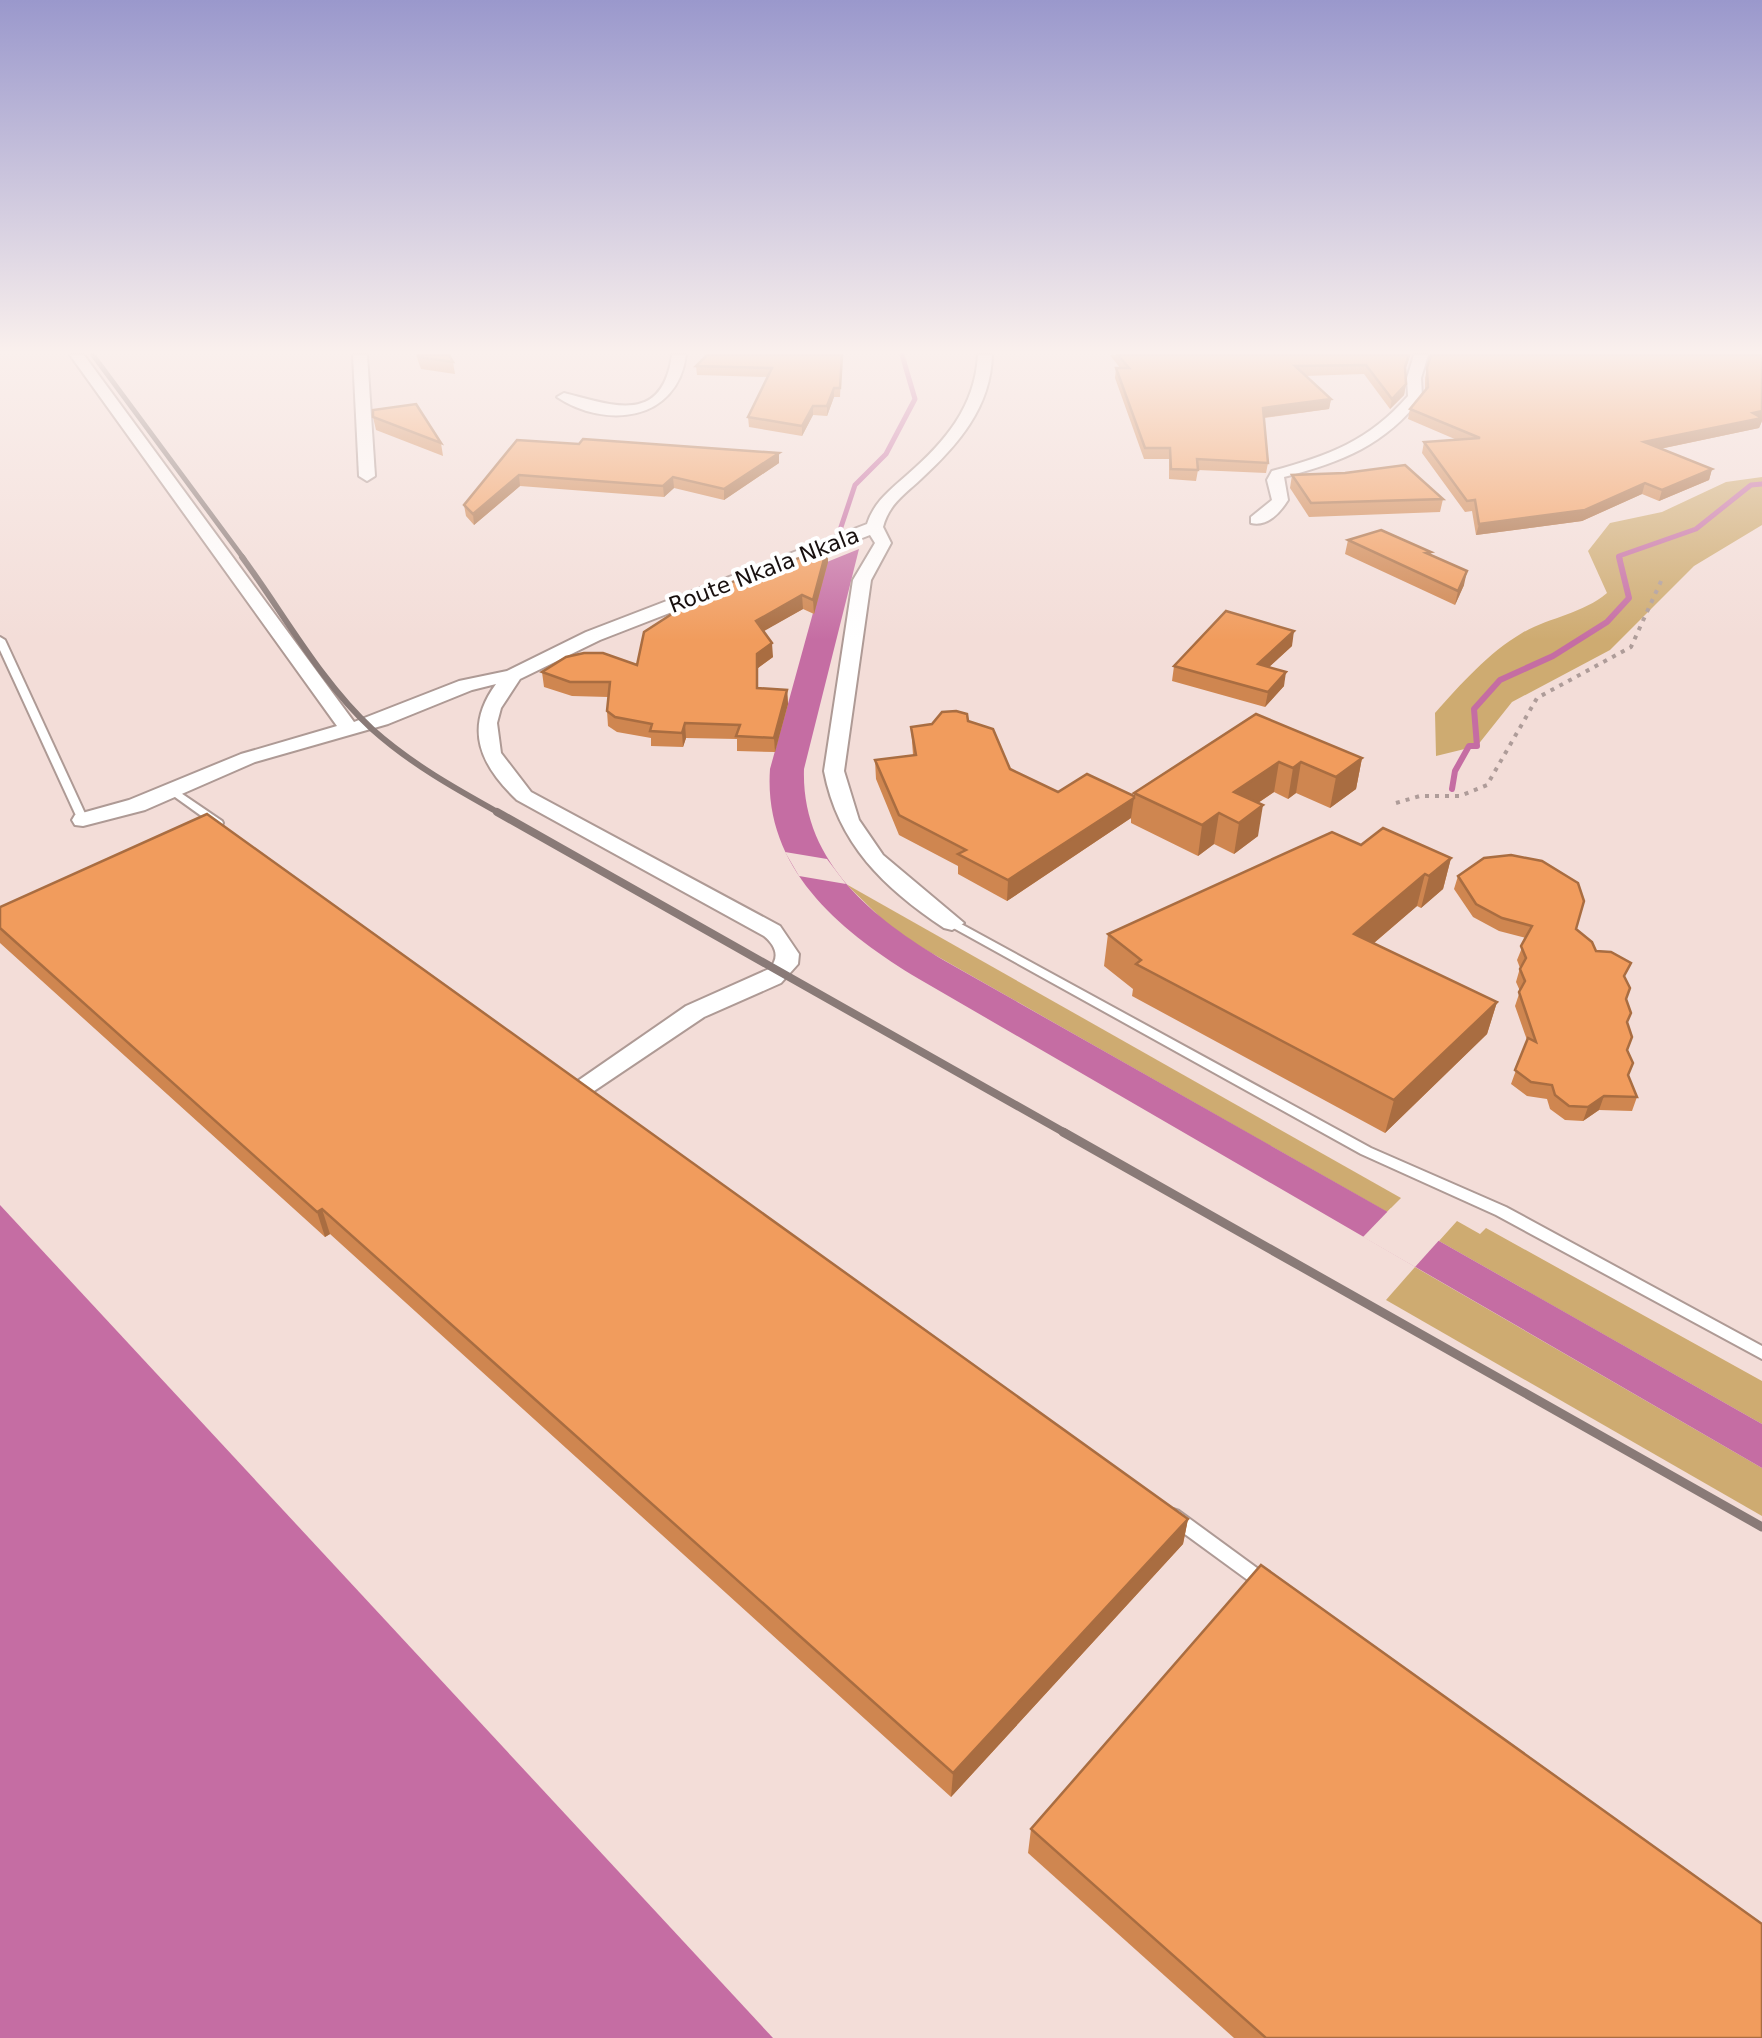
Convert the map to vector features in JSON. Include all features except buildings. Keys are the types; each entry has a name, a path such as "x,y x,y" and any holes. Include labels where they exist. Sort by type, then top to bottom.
{"street":[{"path":"147,450 349,729"},
{"path":"366,450 367,476"},
{"name":"Route Nkala Nkala","path":"83,820 137,805 248,758 349,729 466,685 512,676 593,636 874,528 878,508 944,450"},
{"path":"1257,520 1274,510 1280,500 1275,480 1278,474 1357,450"},
{"path":"874,528 883,544 862,580 834,771 837,792 855,835 871,857 905,891 952,923"},
{"path":"512,676 493,702 486,730 491,758 510,784 524,796 772,930 788,953 787,962 775,976 730,994 582,1087"}],"lane":[{"path":"0,640 83,820"},
{"path":"172,790 235,836"},
{"path":"952,923 1366,1151 1501,1211 1762,1354"},
{"path":"1164,1509 1277,1592"}],"path":[{"path":"1396,803 1420,796 1460,796 1488,785 1536,698 1631,646 1662,579"}],"shaded area":[{"path":"1762,477 1762,525 1694,566 1610,650 1512,702 1477,746 1436,756 1435,713 1476,670 1522,633 1587,606 1607,593 1588,551 1610,523 1662,512 1726,482"},
{"path":"859,549 804,769 806,802 814,832 828,859 868,906 945,961 1762,1424 1762,1468 919,979 836,918 794,867 779,837 771,805 770,769 827,562"},
{"path":"846,884 1401,1198 1387,1212 912,942"},
{"path":"0,1205 773,2038 0,2038"},
{"path":"1457,1221 1480,1234 1486,1228 1762,1381 1762,1424 1439,1241"},
{"path":"1415,1267 1762,1468 1762,1516 1386,1300"}],"pier":[{"path":"785,852 827,859 846,884 799,876"},
{"path":"1391,1208 1442,1237 1415,1267 1363,1237"}],"waterway":[{"path":"838,536 855,485 888,450"},
{"path":"1620,559 1619,556 1696,529 1751,485 1762,484"},
{"path":"1452,789 1455,771 1469,746 1477,746 1474,709 1500,680 1553,656 1607,622 1629,598 1619,557"}],"railway":[{"path":"163,450 244,559"},
{"path":"242,557 319,669 372,729 418,765 501,814"},
{"path":"497,812 1067,1134"},
{"path":"1063,1132 1762,1527"}]}
